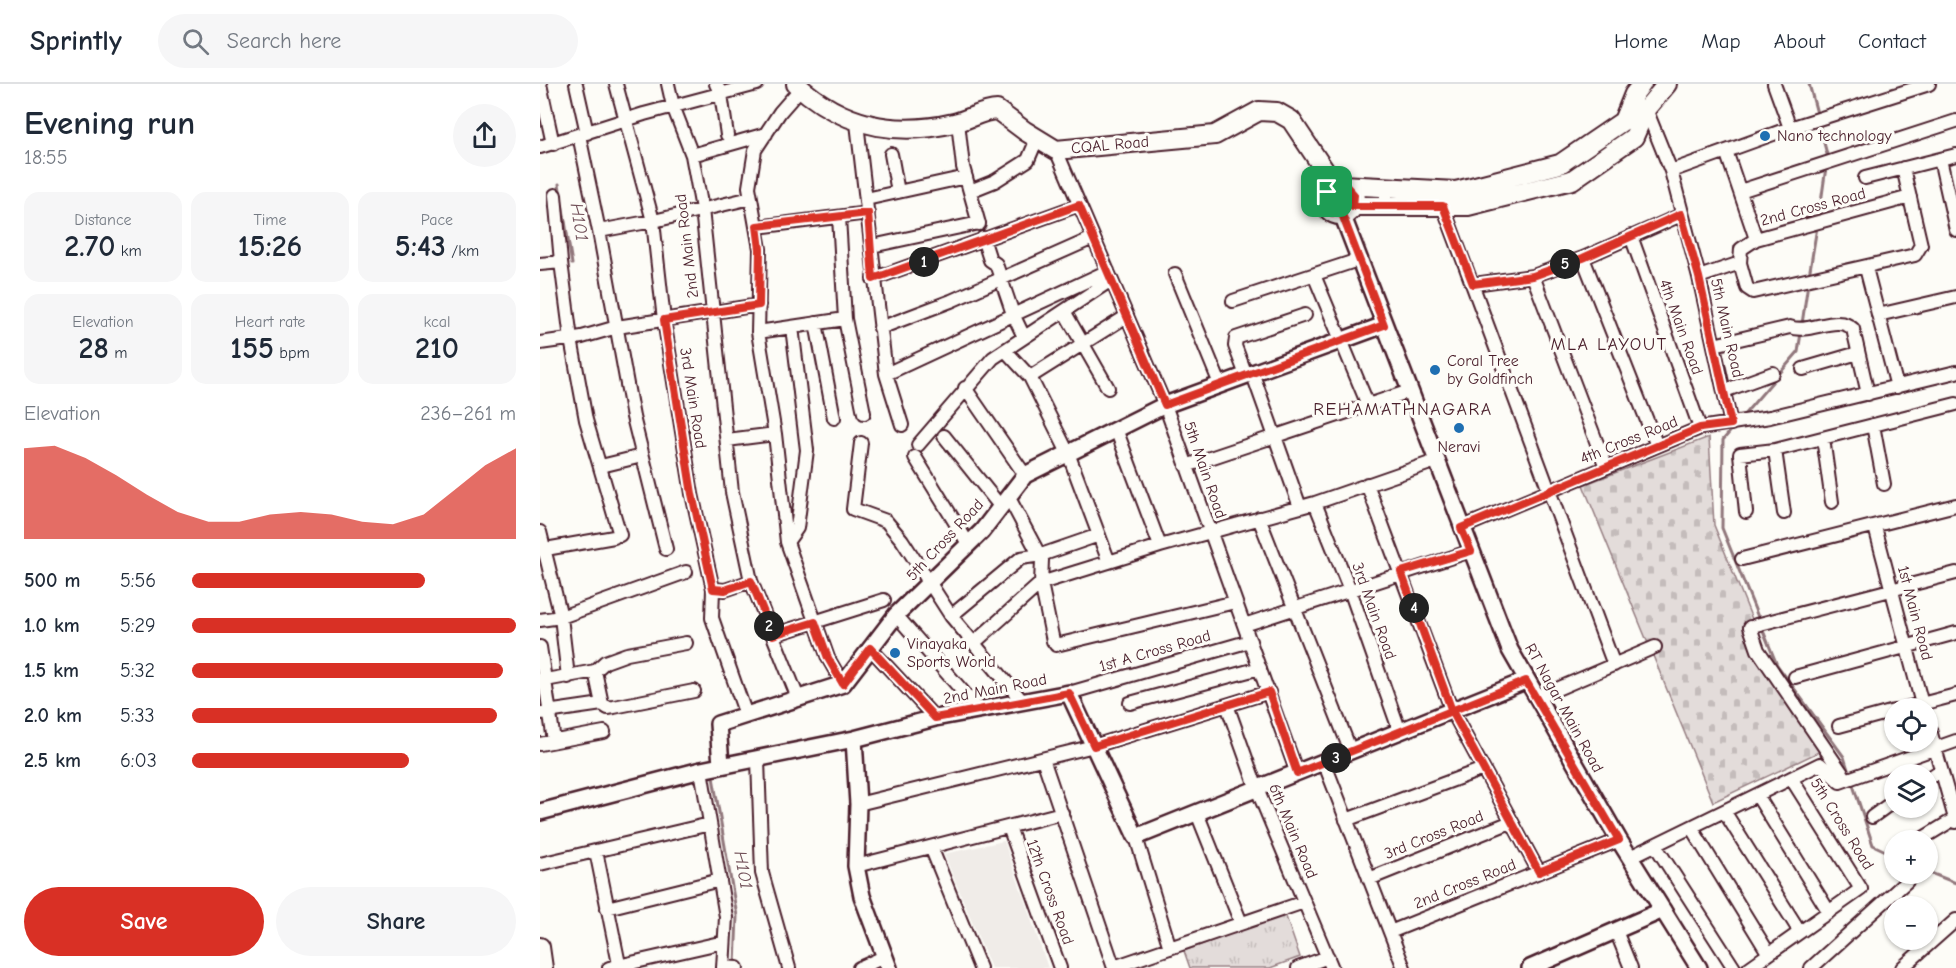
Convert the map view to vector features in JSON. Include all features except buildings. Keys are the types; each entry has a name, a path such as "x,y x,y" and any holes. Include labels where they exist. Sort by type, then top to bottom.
{"main road":[{"path":"1642,84 1634,94 1623,121 1560,164 1456,191 1336,187 1325,196 1326,206 1332,213 1347,210 1468,206 1572,180 1634,137 1646,109 1667,84"},
{"name":"CQAL Road","path":"798,86 857,123 904,131 958,122 997,110 1056,150 1215,135 1259,111 1277,112 1291,120 1336,187"},
{"path":"1336,187 1350,188 1354,195 1347,210"},
{"path":"540,947 543,968"}],"street":[{"path":"540,84 553,144"},
{"path":"576,84 616,327 642,456 666,549"},
{"name":"3rd Main Road","path":"616,84 653,221 664,320 692,494 713,589 712,618 746,715"},
{"name":"2nd Main Road","path":"668,84 673,106 692,155 702,209 732,492 751,581 798,698"},
{"path":"540,147 673,106 718,89 757,84"},
{"path":"1774,84 1790,128"},
{"path":"1646,109 1671,171 1790,128 1929,84"},
{"path":"721,765 718,724 843,684 828,658 787,542 775,434 758,332 760,249 749,187 754,150 798,86"},
{"path":"718,89 727,135"},
{"path":"1740,191 1956,121"},
{"path":"872,246 979,223 966,177 958,122"},
{"path":"857,123 872,246 873,279 886,374 902,425"},
{"path":"692,155 766,134"},
{"path":"970,191 995,181 1028,160 1037,139"},
{"name":"5th Main Road","path":"1056,150 1165,405 1297,773"},
{"path":"1726,151 1756,239"},
{"path":"891,154 898,192"},
{"path":"1864,178 1956,155"},
{"path":"1940,159 1956,230"},
{"path":"1699,277 1740,263 1747,288 1754,292 1916,255 1921,245 1904,168"},
{"name":"5th Main Road","path":"1671,171 1699,277 1724,392 1736,423"},
{"path":"866,199 966,177"},
{"path":"542,550 617,536 601,466 586,420 570,339 555,195"},
{"path":"599,231 751,198"},
{"name":"2nd Cross Road","path":"1740,263 1741,249 1756,239 1910,198"},
{"path":"873,279 901,271 983,238 1079,205"},
{"path":"1443,206 1551,489 1614,665"},
{"name":"RT Nagar Main Road","path":"1347,210 1358,260 1510,651 1629,858 1699,968"},
{"path":"757,226 868,213"},
{"path":"1473,284 1533,276 1583,258 1681,214"},
{"path":"839,217 845,319 864,413"},
{"name":"4th Main Road","path":"1631,236 1700,428"},
{"path":"983,238 990,260 996,264 1013,314 1024,337"},
{"path":"880,328 951,301 1093,238"},
{"path":"540,257 540,264 561,262"},
{"path":"1583,258 1657,446"},
{"path":"1233,301 1358,260"},
{"path":"1866,268 1897,387"},
{"path":"1175,274 1220,384"},
{"path":"1314,275 1368,405"},
{"path":"969,545 916,451 965,388 993,358 1064,312 1110,276"},
{"path":"886,374 1013,314 1110,276"},
{"path":"1533,276 1606,467"},
{"path":"1878,315 1956,297"},
{"path":"540,343 570,339 616,327 759,305"},
{"path":"1064,312 1108,388"},
{"path":"1300,507 1275,436 1235,346 1236,338 1305,315"},
{"path":"1030,377 1127,316"},
{"path":"758,332 845,319"},
{"path":"816,323 834,418"},
{"path":"1714,345 1790,327 1803,329 1841,323 1849,324 1853,329 1868,394"},
{"name":"5th Cross Road","path":"843,684 896,615 969,545 1025,475 1165,405 1384,325"},
{"path":"787,542 797,528 807,450 792,327"},
{"path":"1005,350 1030,377 1068,453 1109,562"},
{"path":"1803,369 1858,353"},
{"name":"4th Cross Road","path":"1461,528 1700,428 1736,423 1956,372"},
{"path":"1724,392 1773,373"},
{"path":"965,388 1025,475"},
{"path":"1186,466 1410,391"},
{"path":"1746,512 1740,454 1775,450 1956,404"},
{"path":"1873,425 1884,484"},
{"path":"1116,429 1160,546"},
{"path":"727,440 775,434"},
{"path":"944,436 1004,501 1041,555 1041,583 1053,641 1056,645 1235,603"},
{"path":"1823,438 1832,502"},
{"path":"861,442 853,508 886,521 931,583 951,616 1023,702"},
{"path":"1775,450 1784,513"},
{"path":"601,466 642,456"},
{"path":"974,643 1041,583 1160,546 1210,534 1315,503 1436,461"},
{"path":"1367,484 1452,711 1539,872"},
{"name":"3rd Main Road","path":"1315,503 1350,590 1400,732"},
{"path":"1742,559 1956,505"},
{"path":"1259,518 1351,752"},
{"name":"1st Main Road","path":"1875,527 1921,698"},
{"path":"540,532 542,550 561,617 568,677"},
{"path":"951,616 1021,558 1041,555 1099,535"},
{"path":"1244,625 1471,551"},
{"path":"540,620 561,617 686,572"},
{"path":"1853,777 1758,650 1761,624 1956,573"},
{"path":"713,589 725,590 751,581"},
{"path":"773,635 884,600"},
{"path":"896,615 979,710"},
{"path":"1795,677 1956,633"},
{"name":"1st A Cross Road","path":"1069,693 1250,641"},
{"path":"543,681 595,671 605,662 627,654 686,643"},
{"path":"540,647 545,712 554,741"},
{"path":"1536,698 1655,647"},
{"path":"870,648 935,718"},
{"path":"1130,703 1260,668"},
{"path":"595,671 602,704"},
{"path":"1170,948 1136,837 1526,681"},
{"path":"545,712 602,704 608,708 694,691"},
{"path":"858,804 1094,746 1269,692"},
{"name":"2nd Main Road","path":"540,812 721,765 759,760 935,718 1069,693 1136,837"},
{"path":"1938,701 1956,695"},
{"name":"6th Main Road","path":"1227,705 1257,789 1330,963"},
{"path":"1839,726 1884,714"},
{"path":"540,744 604,732"},
{"path":"854,739 858,804 856,866 862,896 886,963 859,968"},
{"path":"1938,746 1956,741"},
{"path":"1629,858 1820,764 1840,782 1920,752"},
{"path":"1936,752 1956,819 1937,830"},
{"path":"1043,759 1114,967 1304,902"},
{"path":"759,760 762,873 789,968"},
{"path":"1324,762 1404,968"},
{"path":"1346,820 1483,769"},
{"path":"701,770 726,917 723,968 736,967"},
{"name":"5th Cross Road","path":"1791,778 1861,889 1829,912"},
{"path":"1749,968 1829,912 1757,795"},
{"path":"1872,817 1884,808"},
{"path":"1724,811 1800,932"},
{"path":"856,866 1062,813"},
{"path":"1197,813 1241,923"},
{"name":"3rd Cross Road","path":"1369,879 1511,822"},
{"path":"540,864 710,824"},
{"name":"12th Cross Road","path":"1009,826 1060,968"},
{"path":"1692,827 1769,954"},
{"name":"2nd Cross Road","path":"1390,932 1619,840"},
{"path":"1655,845 1734,968"},
{"path":"931,847 980,968"},
{"path":"596,851 607,908 614,966 724,942"},
{"path":"607,908 720,880"},
{"path":"1810,968 1904,884"},
{"path":"1530,968 1552,964 1663,910"},
{"path":"1902,968 1956,920"},
{"path":"1616,931 1631,968"},
{"path":"1298,968 1330,963"}],"shaded area":[{"path":"1004,841 1048,968 991,968 944,854"}],"green space":[{"path":"1709,437 1714,525 1771,666 1825,749 1713,802 1583,485"},
{"path":"1285,914 1300,957 1270,968 1190,968 1184,951"}],"waterway":[{"path":"1809,84 1818,117"},
{"path":"1819,124 1828,158"},
{"path":"1819,217 1826,167"},
{"name":"H101","path":"559,184 572,264"},
{"path":"1809,276 1817,227"},
{"path":"1802,324 1808,283"},
{"path":"1742,417 1798,352 1801,333"},
{"path":"1734,427 1723,440 1722,528 1760,622"},
{"path":"1762,628 1777,665 1844,757 1850,776"},
{"name":"H101","path":"713,777 737,916 735,965"},
{"path":"1852,782 1873,845 1884,850"},
{"path":"1938,876 1956,883"}],"place":[{"name":"Nano technology","path":"1765,136"},
{"name":"Coral Tree by Goldfinch","path":"1435,370"},
{"name":"Neravi","path":"1459,428"},
{"name":"Vinayaka Sports World","path":"895,653"}],"district":[{"name":"MLA LAYOUT","path":"1609,344"},
{"name":"REHAMATHNAGARA","path":"1403,409"}],"route":[{"path":"1327,192 1326,206 1332,213 1342,214 1384,325 1165,405 1079,205 983,238 901,271 873,279 868,213 757,226 760,249 759,305 664,320 692,494 713,589 725,590 751,581 773,635 815,622 828,658 843,684 870,648 935,718 1069,693 1094,746 1269,692 1297,773 1452,711 1526,681 1619,840 1539,872 1452,711 1401,572 1471,551 1461,528 1700,428 1731,424 1699,277 1681,214 1583,258 1533,276 1473,284 1443,206 1353,206 1355,199 1350,188 1336,185 1327,192"}]}
